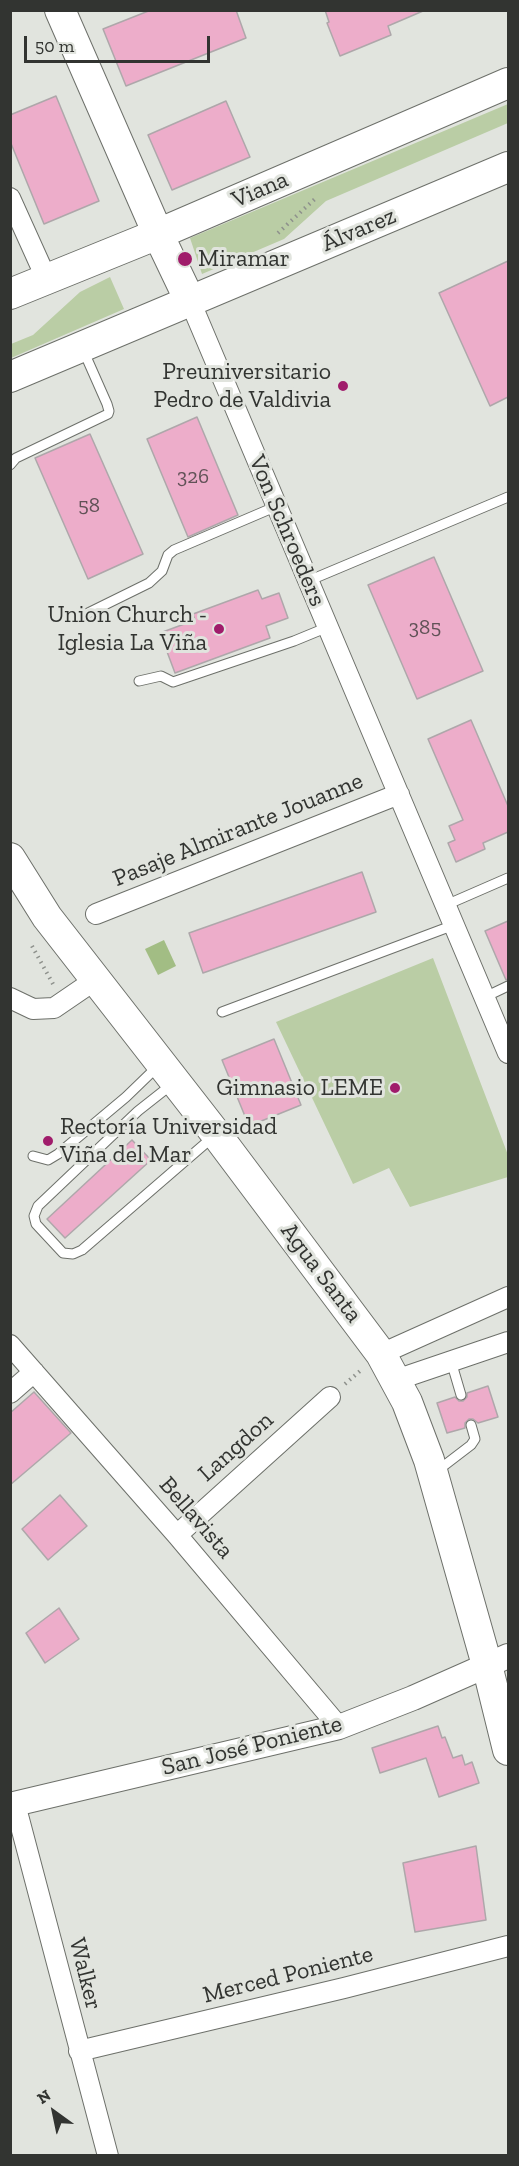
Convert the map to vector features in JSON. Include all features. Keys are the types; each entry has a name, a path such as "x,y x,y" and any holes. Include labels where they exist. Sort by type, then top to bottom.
{"main road":[{"name":"Von Schroeders","path":"60,10 158,234 190,301"},
{"name":"Viana","path":"12,290 47,280 158,234 508,83"},
{"name":"Álvarez","path":"10,377 508,167"},
{"name":"Agua Santa","path":"10,858 47,917 216,1134 381,1354 396,1380 417,1427 498,1660 508,1750"}],"street":[{"path":"10,198 47,280"},
{"name":"Von Schroeders","path":"190,301 508,1053"},
{"name":"Pasaje Almirante Jouanne","path":"96,914 399,794"},
{"path":"10,999 33,1009 60,1004 95,980"},
{"path":"381,1354 508,1297"},
{"path":"396,1380 508,1342"},
{"name":"Bellavista","path":"10,1345 177,1534 339,1726"},
{"path":"10,1392 34,1372"},
{"name":"Langdon","path":"177,1534 330,1397"},
{"name":"San José Poniente","path":"13,1805 339,1726 413,1698 498,1660"},
{"name":"Walker","path":"13,1805 108,2156"},
{"name":"Merced Poniente","path":"79,2051 508,1947"}],"lane":[{"path":"10,465 16,458 108,414 109,411 82,347"},
{"path":"308,581 508,497"},
{"path":"80,617 149,584 162,571 168,555 174,550 277,506"},
{"path":"139,681 161,676 173,682 294,641 328,627"},
{"path":"446,904 508,878"},
{"path":"222,1012 454,925"},
{"path":"485,997 508,987"},
{"path":"168,1073 138,1111 38,1206 34,1216 36,1224 63,1253 73,1254 82,1250 216,1134"},
{"path":"33,1156 40,1160 48,1160 58,1155 126,1097 168,1073"},
{"path":"451,1361 461,1395"},
{"path":"432,1474 471,1445 474,1439 471,1425"}],"path":[{"path":"271,239 319,195"},
{"path":"26,936 51,981 60,1004"},
{"path":"330,1397 381,1354"}],"shaded area":[{"path":"508,104 508,123 326,201 284,239 202,274 190,238"},
{"path":"110,277 124,309 11,358 11,344 33,335 80,292"},
{"path":"164,940 176,966 158,975 145,949"},
{"name":"Gimnasio LEME","path":"433,958 508,1155 508,1177 410,1207 389,1168 353,1184 276,1022"}],"building":[{"path":"151,10 236,10 246,38 126,86 103,29"},
{"path":"325,10 423,11 388,26 391,35 340,56 327,23 329,22"},
{"path":"56,96 99,201 44,224 10,141 10,115"},
{"path":"226,101 250,157 172,190 148,135"},
{"path":"508,261 508,397 490,406 439,293"},
{"path":"197,417 238,515 188,537 147,439"},
{"path":"90,434 143,554 88,579 35,458"},
{"path":"434,557 483,671 417,699 368,585"},
{"name":"Union Church - Iglesia La Viña","path":"258,590 262,599 279,593 288,618 266,626 270,638 175,673 160,633 195,620 193,614"},
{"path":"471,720 508,806 508,832 483,843 485,849 456,862 448,843 455,840 449,826 463,820 428,739"},
{"path":"362,872 376,912 203,973 189,933"},
{"path":"508,921 508,979 506,980 485,931"},
{"path":"274,1039 301,1105 249,1126 222,1060"},
{"path":"132,1140 151,1160 65,1238 47,1219"},
{"path":"488,1386 498,1417 478,1423 469,1419 465,1423 465,1428 447,1433 437,1403 455,1397 463,1401 467,1393"},
{"path":"34,1392 71,1433 10,1485 10,1413"},
{"path":"60,1495 87,1526 48,1560 22,1529"},
{"path":"59,1608 79,1639 45,1663 26,1633"},
{"path":"438,1726 453,1758 462,1755 465,1765 472,1762 479,1783 439,1797 426,1758 380,1773 372,1748"},
{"path":"476,1846 486,1920 415,1932 403,1863"}],"place":[{"name":"Miramar","path":"185,259"},
{"name":"Preuniversitario Pedro de Valdivia","path":"343,386"},
{"name":"Union Church - Iglesia La Viña","path":"219,629"},
{"name":"Gimnasio LEME","path":"395,1088"},
{"name":"Rectoría Universidad Viña del Mar","path":"48,1141"}]}
